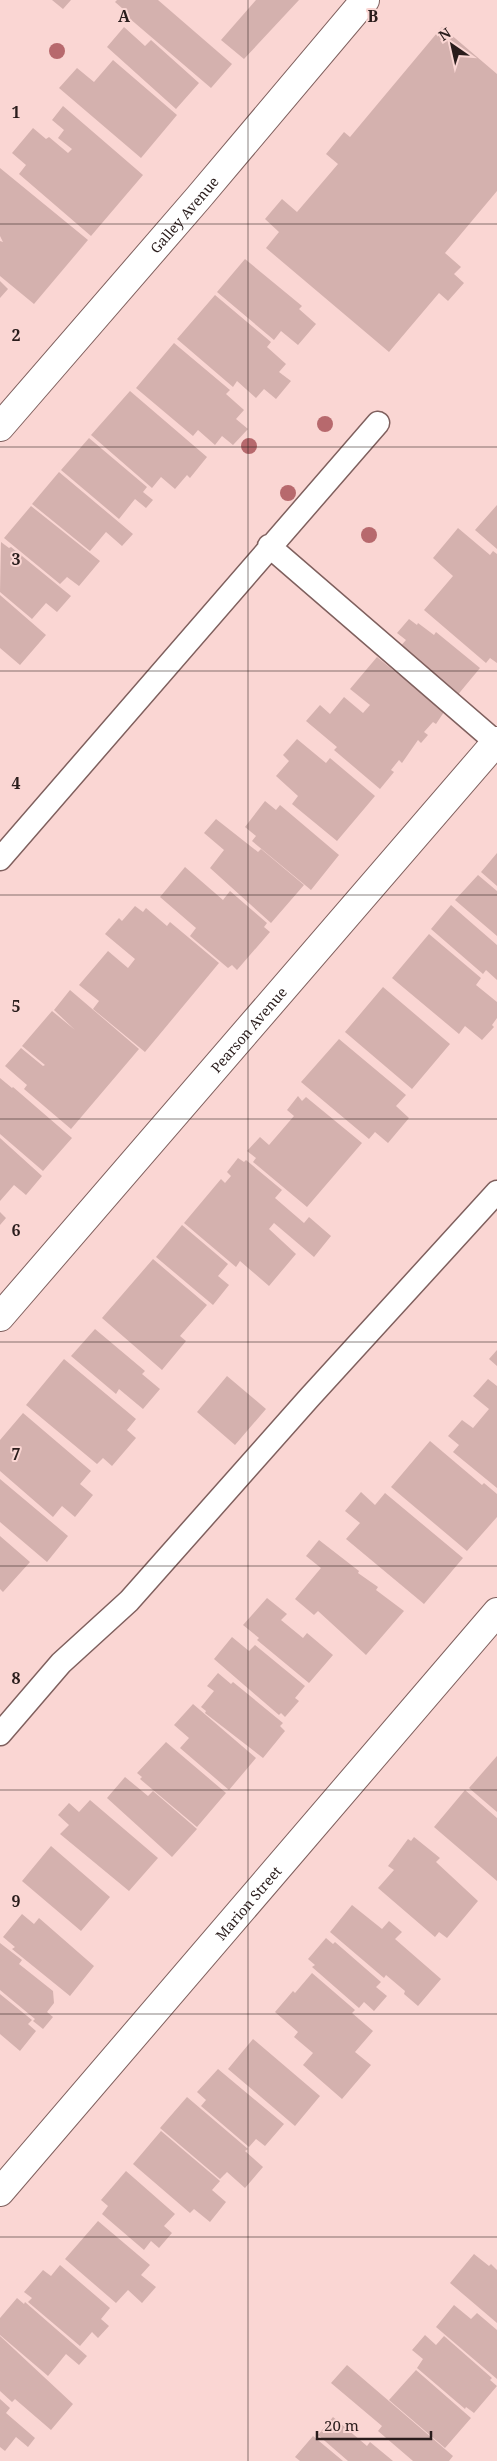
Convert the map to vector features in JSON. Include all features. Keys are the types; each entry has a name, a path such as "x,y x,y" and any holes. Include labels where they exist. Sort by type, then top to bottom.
{"street":[{"name":"Galley Avenue","path":"0,426 365,0"},
{"name":"Pearson Avenue","path":"0,1317 497,742"},
{"name":"Marion Street","path":"0,2192 497,1612"}],"lane":[{"path":"0,859 269,546 378,423"},
{"path":"269,546 497,742"},
{"path":"0,1734 61,1663 128,1602 309,1398 497,1192"}],"building":[{"path":"52,0 71,0 63,9"},
{"path":"117,0 158,0 232,64 211,88 122,12 123,9 115,2"},
{"path":"256,0 299,0 244,59 221,40"},
{"path":"124,27 145,46 151,40 199,83 176,109 107,47"},
{"path":"442,27 497,74 497,191 445,253 461,267 454,274 464,283 448,301 439,293 389,352 266,248 279,232 265,219 282,199 297,212 338,164 326,154 344,132 350,137"},
{"path":"113,60 177,115 141,158 59,88 77,68 94,82"},
{"path":"63,106 143,175 91,236 19,174 26,165 12,153 33,128 46,139 49,137 68,153 72,149 58,138 64,130 52,120"},
{"path":"0,168 88,240 34,304 0,276 0,241 3,242 0,236"},
{"path":"245,259 302,306 299,309 316,324 298,345 281,331 274,340 217,292"},
{"path":"0,281 8,289 0,298"},
{"path":"215,295 271,342 267,347 286,364 279,372 291,381 276,399 264,389 256,398 237,381 233,387 177,339"},
{"path":"174,343 230,390 226,394 244,410 236,419 248,429 233,445 222,436 215,445 198,430 193,436 136,388"},
{"path":"130,391 207,457 190,478 187,475 175,489 161,477 152,488 91,435"},
{"path":"89,438 147,487 143,492 153,500 146,508 135,499 119,519 61,470"},
{"path":"59,472 133,534 122,546 106,532 90,551 32,504"},
{"path":"497,505 497,549 475,530"},
{"path":"31,506 100,561 79,586 67,577 60,584 4,538"},
{"path":"458,528 490,555 493,551 497,554 497,663 490,658 486,663 424,610 453,576 433,558"},
{"path":"1,542 9,548 11,547 71,596 57,612 46,603 32,619 0,592"},
{"path":"0,595 46,635 20,665 0,648"},
{"path":"409,619 434,635 436,632 480,668 456,697 398,649 406,640 397,633"},
{"path":"377,657 399,675 401,672 446,709 436,724 433,722 424,732 428,735 421,743 418,740 402,763 399,760 391,770 394,772 380,789 334,750 337,747 306,721 320,705 330,714 344,697 363,713 370,705 350,689"},
{"path":"297,739 326,763 330,758 375,796 337,841 292,804 298,796 276,776 289,761 283,755"},
{"path":"265,801 276,810 280,805 339,855 311,890 252,841 256,836 245,827"},
{"path":"216,819 258,852 261,849 304,885 271,923 210,868 224,850 204,833"},
{"path":"497,853 497,886 481,872"},
{"path":"185,867 223,900 230,891 267,923 264,927 270,932 237,970 232,965 228,968 190,936 196,928 160,897"},
{"path":"478,875 497,891 497,936 455,900"},
{"path":"451,905 497,945 497,980 486,970 483,974 431,929"},
{"path":"135,906 143,912 146,908 167,926 170,922 219,963 145,1052 93,1009 99,1001 79,985 108,951 128,968 135,959 105,934 119,918 122,921"},
{"path":"429,934 481,978 476,985 497,1002 497,1018 492,1025 494,1027 482,1040 465,1026 459,1034 392,978"},
{"path":"383,987 450,1044 412,1089 345,1032"},
{"path":"70,990 139,1049 71,1129 24,1089 27,1085 5,1066 21,1048 43,1066 45,1065 22,1046 52,1011 75,1030 54,1010"},
{"path":"339,1039 406,1095 396,1106 409,1118 388,1143 375,1132 369,1139 301,1082"},
{"path":"0,1078 72,1138 43,1171 0,1134"},
{"path":"298,1096 302,1101 306,1097 362,1143 307,1207 253,1162 256,1158 247,1151 260,1137 269,1145 294,1116 287,1110"},
{"path":"0,1138 42,1176 26,1195 14,1185 0,1201"},
{"path":"238,1158 244,1162 246,1160 282,1190 275,1198 304,1223 309,1217 331,1236 314,1257 274,1223 269,1229 296,1254 269,1286 240,1261 236,1267 184,1223 221,1179 225,1183 231,1176 227,1172"},
{"path":"0,1212 6,1218 0,1225"},
{"path":"182,1225 228,1264 218,1276 229,1285 213,1305 156,1257"},
{"path":"153,1259 207,1305 180,1336 186,1341 162,1370 102,1318"},
{"path":"95,1329 145,1371 142,1374 160,1389 143,1409 119,1389 116,1394 71,1356"},
{"path":"497,1350 497,1366 489,1359"},
{"path":"64,1359 136,1419 127,1430 136,1438 112,1466 103,1458 97,1464 26,1405"},
{"path":"227,1376 266,1409 235,1445 197,1412"},
{"path":"488,1379 497,1386 497,1488 453,1452 459,1445 448,1436 462,1420 473,1428 489,1409 473,1396"},
{"path":"23,1413 91,1471 80,1484 93,1495 75,1517 62,1506 53,1517 0,1471 0,1440"},
{"path":"430,1441 482,1485 484,1483 497,1494 497,1517 467,1551 391,1487"},
{"path":"0,1479 68,1536 47,1562 0,1522"},
{"path":"361,1492 375,1505 385,1493 463,1558 424,1604 346,1539 360,1523 345,1511"},
{"path":"0,1536 30,1562 3,1592 0,1589"},
{"path":"319,1540 359,1571 358,1573 378,1587 376,1590 404,1611 366,1655 318,1611 314,1615 295,1599 321,1568 306,1556"},
{"path":"267,1598 287,1614 281,1620 303,1638 307,1633 333,1655 309,1683 257,1640 259,1638 243,1625"},
{"path":"232,1637 249,1651 255,1645 305,1686 295,1698 299,1701 285,1717 281,1713 279,1715 214,1659"},
{"path":"218,1673 231,1684 233,1682 283,1723 280,1726 285,1731 263,1758 205,1713 206,1711 201,1707 214,1691 207,1686"},
{"path":"193,1704 256,1758 229,1790 180,1748 189,1738 174,1725"},
{"path":"166,1742 226,1793 197,1827 140,1779 142,1777 137,1773"},
{"path":"497,1756 497,1812 469,1788"},
{"path":"125,1777 148,1796 153,1791 197,1829 172,1857 107,1798"},
{"path":"465,1790 497,1818 497,1881 434,1827"},
{"path":"90,1800 158,1858 129,1891 60,1834 69,1825 58,1815 69,1803 79,1812"},
{"path":"414,1837 440,1858 436,1862 478,1901 447,1938 439,1932 435,1937 378,1888 394,1870 388,1866 408,1839 411,1841"},
{"path":"51,1846 110,1897 81,1931 22,1881"},
{"path":"352,1905 382,1929 389,1921 402,1932 395,1939 441,1979 418,2006 404,1994 405,1991 386,1975 384,1978 330,1932"},
{"path":"22,1914 34,1924 39,1918 94,1966 70,1996 12,1949 15,1947 3,1937"},
{"path":"326,1938 333,1944 335,1942 381,1982 376,1987 387,1996 374,2011 364,2002 359,2008 312,1967 315,1965 308,1959"},
{"path":"0,1943 22,1960 19,1964 53,1991 54,2003 47,2012 53,2017 43,2029 33,2021 35,2019 0,1990"},
{"path":"312,1973 355,2010 352,2013 373,2031 355,2052 371,2065 342,2099 303,2065 313,2053 294,2037 298,2032 275,2012"},
{"path":"0,1994 32,2020 28,2024 36,2031 20,2051 0,2034"},
{"path":"253,2039 320,2096 295,2126 228,2069"},
{"path":"218,2069 284,2124 265,2146 256,2139 249,2147 201,2106 206,2100 197,2092"},
{"path":"187,2097 248,2149 245,2151 263,2167 245,2188 227,2172 220,2179 160,2128"},
{"path":"161,2131 220,2181 212,2190 226,2202 210,2222 194,2209 190,2213 133,2164"},
{"path":"126,2171 175,2214 164,2226 172,2233 159,2248 151,2241 144,2250 102,2214 108,2206 101,2200"},
{"path":"98,2221 150,2265 141,2275 156,2287 142,2303 128,2290 116,2303 65,2259"},
{"path":"474,2254 497,2270 497,2323 450,2283"},
{"path":"60,2265 110,2308 101,2319 109,2326 98,2338 92,2332 80,2346 28,2302 32,2298 24,2292 43,2270 51,2276"},
{"path":"17,2298 24,2304 25,2302 87,2356 79,2365 66,2354 48,2376 0,2335 0,2318"},
{"path":"454,2305 471,2319 477,2313 497,2330 497,2379 436,2327"},
{"path":"425,2335 436,2345 444,2336 492,2378 490,2380 497,2386 474,2413 466,2407 465,2409 417,2368 423,2359 412,2350"},
{"path":"0,2336 73,2404 51,2430 15,2399 12,2402 0,2391"},
{"path":"347,2365 453,2456 449,2461 413,2461 378,2431 382,2426 331,2383"},
{"path":"416,2370 471,2418 445,2448 389,2400"},
{"path":"0,2399 10,2408 6,2413 35,2438 28,2447 16,2437 5,2451 0,2447"},
{"path":"333,2417 367,2446 370,2442 393,2461 348,2461 318,2435"},
{"path":"313,2436 343,2461 300,2461 295,2457"}]}
